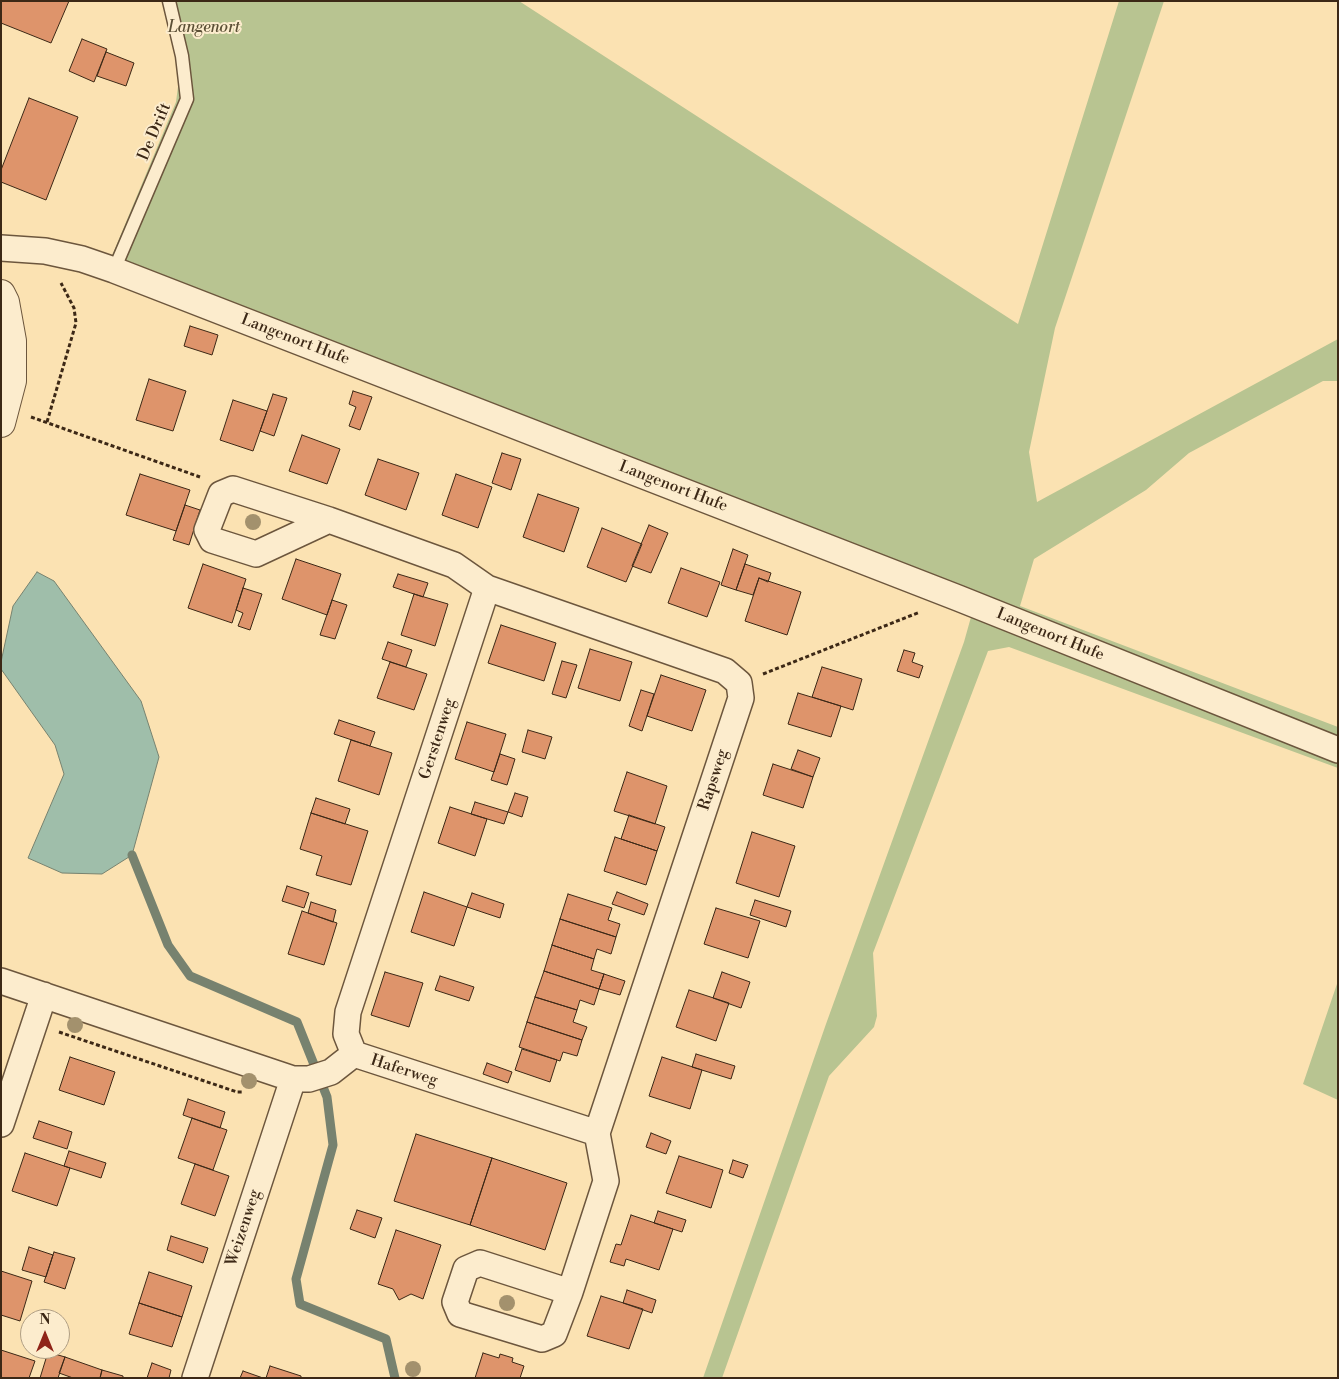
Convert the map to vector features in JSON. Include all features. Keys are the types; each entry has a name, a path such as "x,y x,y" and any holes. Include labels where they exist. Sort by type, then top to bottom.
{"street":[{"name":"Langenort Hufe","path":"1,248 46,251 82,259 114,270 958,598 1338,750"},
{"path":"1,294 5,302 12,341 12,381 1,423"},
{"path":"329,520 256,554 212,540 207,530 221,494 234,489 329,520 454,565 487,588 725,671 739,683"},
{"name":"Gerstenweg","path":"354,1054 346,1034 348,1012 487,588"},
{"name":"Rapsweg","path":"597,1133 741,698 739,683"},
{"name":"Haferweg","path":"1,981 293,1078 309,1078 331,1072 354,1054 597,1133"},
{"path":"1,1124 44,995"},
{"name":"Weizenweg","path":"195,1378 293,1078"},
{"path":"570,1292 606,1181 597,1133"}],"lane":[{"name":"De Drift","path":"114,270 187,99 182,56 169,1"}],"path":[{"path":"46,251 74,308 76,323 47,422"},
{"path":"32,418 234,489"},
{"path":"739,683 958,598"}],"green space":[{"name":"Langenort","path":"169,1 519,1 1018,324 1119,1 1164,1 1055,328 1029,452 1037,502 1338,339 1338,381 1323,381 1189,453 1146,490 1034,559 1020,606 1338,727 1338,768 1009,647 988,651 873,953 877,1016 874,1027 829,1076 722,1378 703,1378 826,1024 964,642 971,617 952,602 104,275 176,102 182,56"},
{"path":"1338,981 1338,1100 1303,1084"}],"shaded area":[{"path":"37,572 54,581 141,701 159,757 132,855 102,874 62,873 28,858 64,774 55,745 1,669 13,606"}],"building":[{"path":"1,1 69,1 51,43 1,23"},
{"path":"82,39 107,49 94,82 69,71"},
{"path":"106,52 134,63 126,86 97,76"},
{"path":"29,98 78,117 46,200 1,182 1,170"},
{"path":"190,326 218,335 212,355 184,346"},
{"path":"149,379 186,391 173,431 136,420"},
{"path":"353,391 372,397 360,430 349,426 356,407 349,404"},
{"path":"273,394 287,398 274,436 260,431"},
{"path":"233,400 267,411 253,451 220,440"},
{"path":"302,435 340,449 327,484 289,471"},
{"path":"502,453 521,459 511,490 492,483"},
{"path":"378,459 419,473 406,510 365,495"},
{"path":"140,474 190,490 176,531 126,515"},
{"path":"456,474 492,487 478,528 442,515"},
{"path":"538,494 579,508 564,552 523,537"},
{"path":"185,505 200,510 189,545 173,540"},
{"path":"649,525 668,533 651,573 632,566"},
{"path":"602,528 642,544 626,582 587,567"},
{"path":"733,549 748,555 736,590 721,585"},
{"path":"296,559 341,574 327,615 282,599"},
{"path":"203,564 246,579 232,623 188,608"},
{"path":"745,564 771,573 768,582 759,578 753,595 736,590"},
{"path":"681,568 720,582 707,617 668,603"},
{"path":"398,574 428,583 423,597 393,587"},
{"path":"759,578 801,592 787,635 745,621"},
{"path":"243,588 262,594 250,630 238,626 243,613 236,610"},
{"path":"414,594 448,604 435,646 401,635"},
{"path":"332,600 347,605 335,639 320,635"},
{"path":"501,625 556,643 544,681 488,663"},
{"path":"388,642 412,650 406,667 382,659"},
{"path":"590,649 632,662 620,701 578,688"},
{"path":"904,650 915,653 912,662 923,666 919,678 897,671"},
{"path":"562,661 577,665 566,698 552,694"},
{"path":"390,662 427,674 414,710 377,698"},
{"path":"822,667 862,679 853,710 812,697"},
{"path":"661,675 706,690 692,731 647,716"},
{"path":"641,690 654,694 642,731 629,726"},
{"path":"798,693 841,706 831,737 788,724"},
{"path":"339,720 375,732 370,746 334,734"},
{"path":"467,722 506,734 494,772 455,759"},
{"path":"528,730 552,737 545,759 522,752"},
{"path":"351,740 392,753 379,795 338,781"},
{"path":"798,750 820,758 813,777 791,769"},
{"path":"500,754 515,759 507,785 491,780"},
{"path":"773,764 813,777 803,808 763,795"},
{"path":"627,772 667,786 655,824 614,811"},
{"path":"515,793 528,797 522,817 508,812"},
{"path":"316,798 350,809 345,824 311,813"},
{"path":"475,802 508,812 504,824 471,814"},
{"path":"450,807 487,819 475,856 438,843"},
{"path":"311,813 368,831 351,885 316,875 322,856 300,849"},
{"path":"629,815 665,827 657,851 621,839"},
{"path":"752,832 795,846 779,897 736,883"},
{"path":"615,837 657,851 646,885 604,871"},
{"path":"287,886 309,893 304,908 282,901"},
{"path":"424,892 467,907 454,946 411,932"},
{"path":"617,892 648,904 644,915 612,904"},
{"path":"472,893 504,904 500,918 467,907"},
{"path":"568,894 612,908 608,920 620,924 616,937 560,919"},
{"path":"755,900 791,911 786,927 750,915"},
{"path":"311,902 336,910 333,922 308,913"},
{"path":"716,908 760,921 748,958 704,944"},
{"path":"302,911 337,923 324,965 288,954"},
{"path":"560,919 616,937 611,954 597,949 594,959 552,945"},
{"path":"552,945 594,959 591,970 604,974 599,989 544,971"},
{"path":"544,971 599,989 594,1005 580,1000 577,1010 535,997"},
{"path":"385,972 423,983 409,1027 371,1015"},
{"path":"722,972 750,982 741,1008 713,998"},
{"path":"604,974 625,981 620,995 599,989"},
{"path":"440,976 474,987 469,1001 435,990"},
{"path":"689,990 729,1003 716,1041 676,1027"},
{"path":"535,997 577,1010 573,1022 587,1027 582,1040 527,1022"},
{"path":"527,1022 582,1040 577,1056 563,1052 560,1061 519,1047"},
{"path":"522,1049 557,1060 550,1082 515,1070"},
{"path":"696,1054 735,1066 731,1079 692,1067"},
{"path":"70,1057 115,1072 104,1105 59,1090"},
{"path":"662,1057 702,1070 690,1109 649,1096"},
{"path":"487,1063 512,1072 508,1083 483,1074"},
{"path":"188,1099 225,1112 220,1128 183,1115"},
{"path":"192,1118 227,1130 213,1170 178,1158"},
{"path":"39,1121 72,1132 67,1149 33,1138"},
{"path":"651,1133 671,1141 666,1154 646,1147"},
{"path":"416,1134 492,1158 470,1225 394,1201"},
{"path":"69,1151 106,1163 101,1178 64,1166"},
{"path":"25,1153 70,1168 57,1206 12,1191"},
{"path":"679,1156 723,1170 711,1208 666,1193"},
{"path":"492,1158 567,1183 545,1250 470,1225"},
{"path":"733,1160 748,1165 743,1178 729,1173"},
{"path":"195,1164 229,1176 215,1216 181,1204"},
{"path":"357,1210 382,1218 375,1238 350,1229"},
{"path":"658,1211 686,1220 682,1232 654,1223"},
{"path":"631,1215 673,1229 659,1270 626,1259 624,1266 610,1262 616,1244 621,1245"},
{"path":"396,1230 441,1245 423,1299 411,1294 399,1300 393,1289 378,1284"},
{"path":"171,1236 208,1248 203,1263 167,1250"},
{"path":"29,1247 53,1255 46,1277 22,1270"},
{"path":"54,1252 75,1258 65,1289 44,1282"},
{"path":"1,1271 32,1281 24,1309 20,1309 20,1321 1,1315"},
{"path":"149,1272 192,1286 182,1317 139,1303"},
{"path":"627,1290 656,1300 652,1313 623,1303"},
{"path":"601,1296 643,1309 629,1349 587,1336"},
{"path":"139,1303 182,1317 172,1347 129,1334"},
{"path":"1,1350 20,1356 20,1359 35,1361 29,1378 1,1378"},
{"path":"483,1353 499,1358 500,1354 513,1358 512,1362 524,1366 520,1378 475,1378"},
{"path":"46,1359 64,1359 58,1378 40,1378"},
{"path":"64,1359 70,1359 102,1370 100,1378 73,1378 59,1373"},
{"path":"152,1363 171,1370 169,1378 147,1378"},
{"path":"270,1366 301,1376 301,1378 266,1378"},
{"path":"102,1370 123,1376 123,1378 100,1378"},
{"path":"243,1371 263,1378 240,1378"}],"waterway":[{"path":"132,855 168,945 190,976 297,1022 327,1097 333,1145 296,1279 300,1304 386,1339 395,1378"}]}
